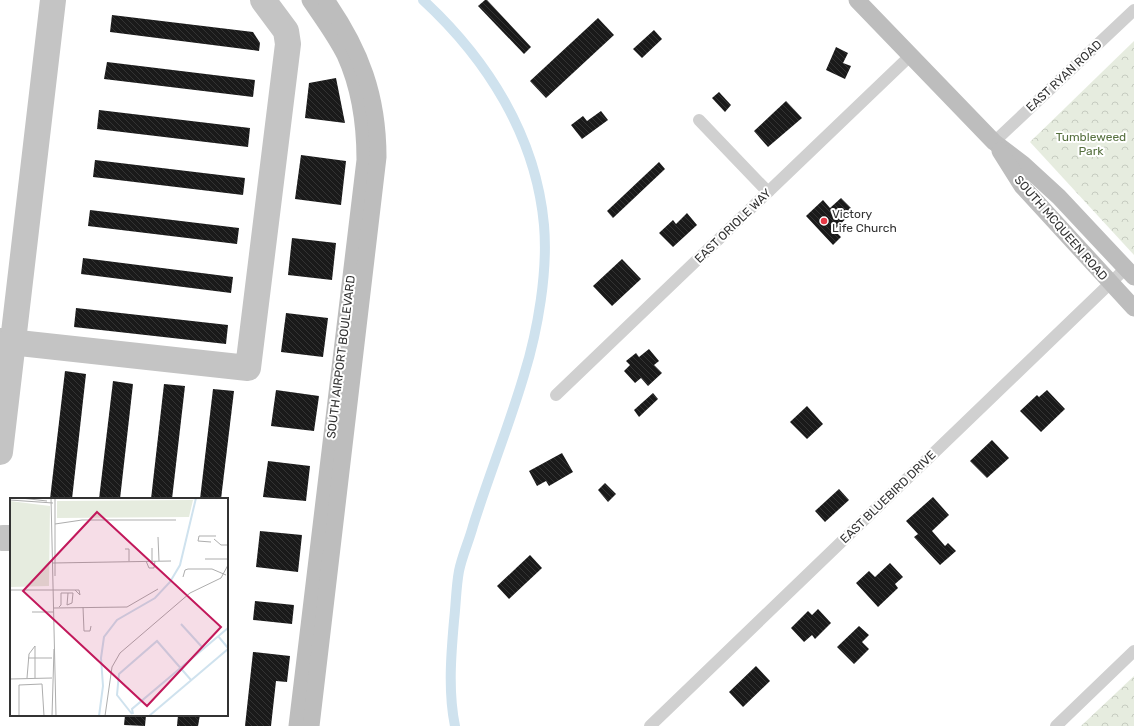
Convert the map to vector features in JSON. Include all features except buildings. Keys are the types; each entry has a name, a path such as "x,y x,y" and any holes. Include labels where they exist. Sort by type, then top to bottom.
{"street":[{"name":"SOUTH AIRPORT BOULEVARD","path":"310,0 336,40 352,72 359,96 365,138 365,160 314,646 311,726"},
{"name":"SOUTH AIRPORT BOULEVARD","path":"297,726 314,646 376,177 378,137 377,118 367,75 349,33 326,0"},
{"name":"SOUTH MCQUEEN ROAD","path":"857,0 994,142 1023,164 1060,197 1130,273"},
{"name":"EAST RYAN ROAD","path":"994,142 1134,10"},
{"name":"EAST ORIOLE WAY","path":"556,396 910,56"},
{"path":"699,120 768,192"},
{"name":"SOUTH MCQUEEN ROAD","path":"994,142 1022,186 1110,284 1134,308"},
{"name":"EAST BLUEBIRD DRIVE","path":"650,726 1110,284 1130,273"},
{"path":"1056,726 1134,651"}],"green space":[{"name":"Tumbleweed Park","path":"1134,41 1134,255 1030,142"},
{"path":"1134,676 1134,726 1081,726"}],"waterway":[{"path":"423,0 468,48 504,101 519,130 531,161 539,192 545,243 545,262 541,300 534,339 518,394 479,507 459,571 451,660 451,700 455,726"}],"taxiway":[{"path":"0,452 53,0"},
{"path":"0,341 248,368 288,44 286,31 263,0"},
{"path":"3,538 10,538"}],"place":[{"name":"Victory Life Church","path":"824,221"}]}
